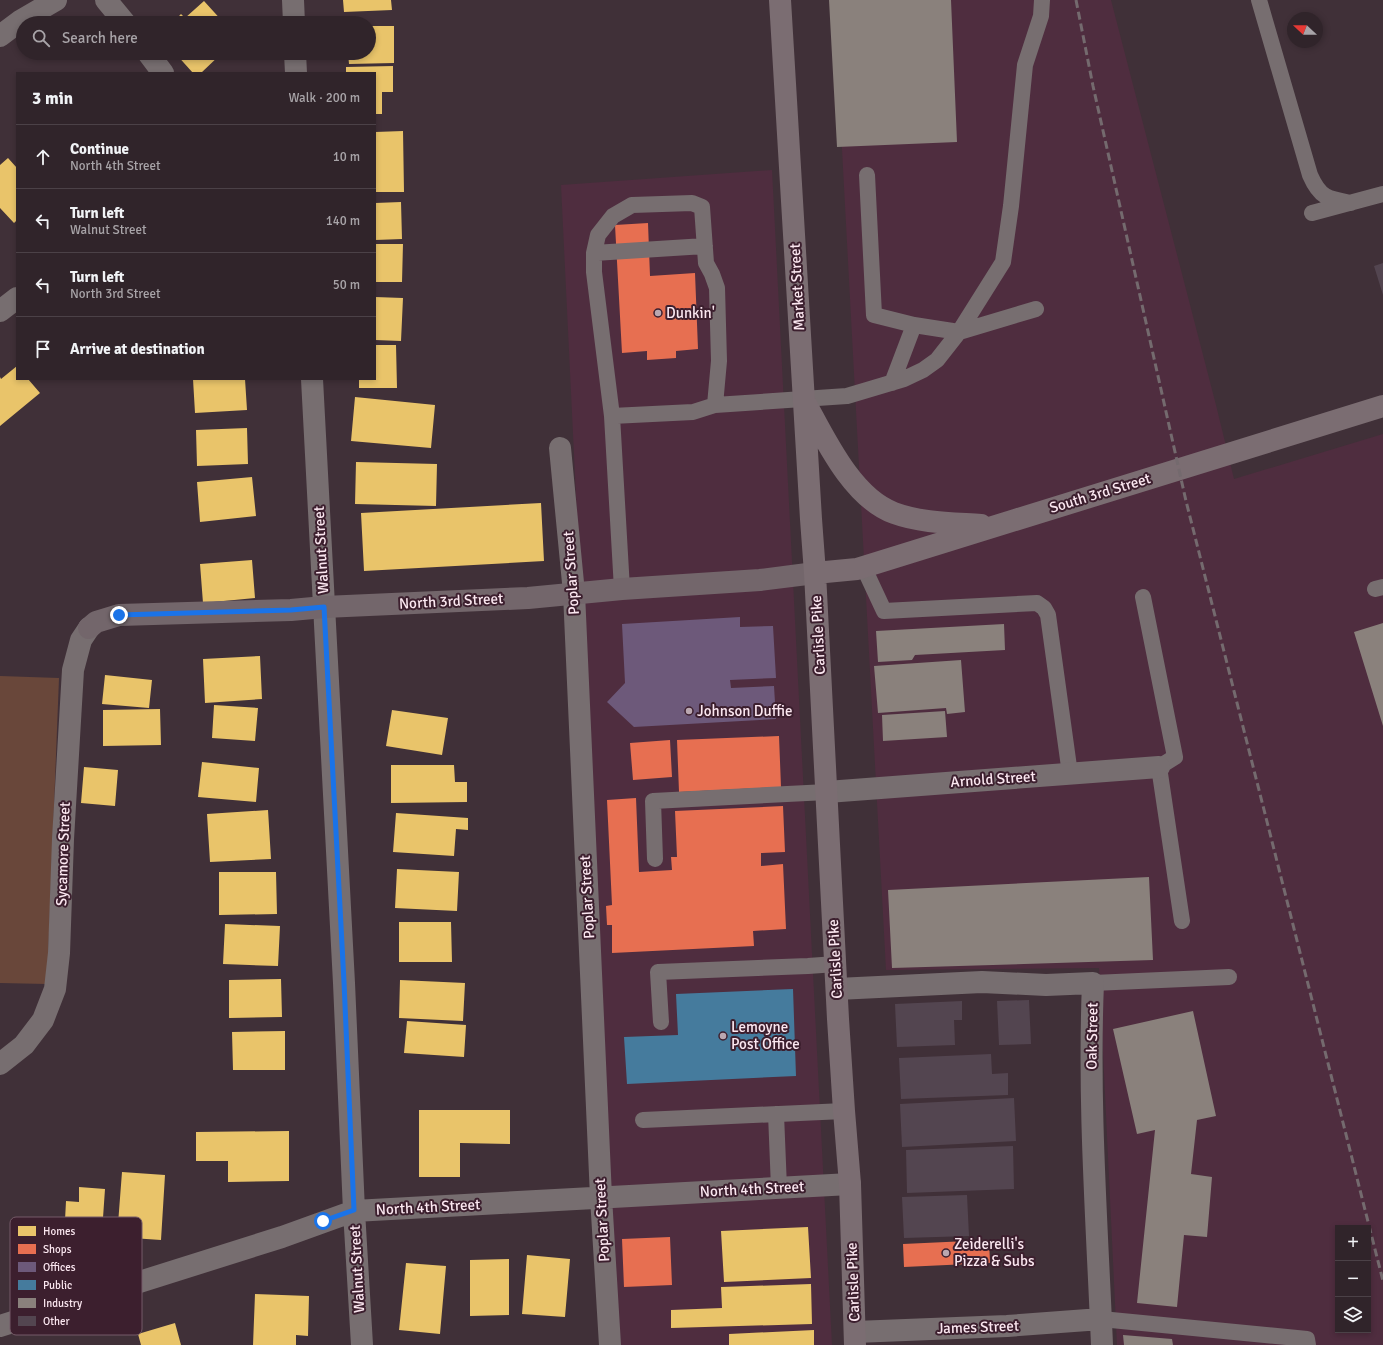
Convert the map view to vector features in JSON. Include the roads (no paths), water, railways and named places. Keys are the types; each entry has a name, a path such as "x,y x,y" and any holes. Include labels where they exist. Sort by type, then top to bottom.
{"main road":[{"name":"Market Street","path":"780,0 815,573"},
{"path":"804,399 825,439 846,474 873,501 893,512 922,520 993,526"},
{"name":"South 3rd Street","path":"815,573 858,568 1383,406"},
{"name":"Carlisle Pike","path":"815,573 837,989 850,1184 855,1338"}],"street":[{"path":"29,16 56,0"},
{"path":"106,0 119,16"},
{"path":"292,0 293,16"},
{"path":"0,36 16,24"},
{"path":"153,60 162,72"},
{"path":"295,60 296,72"},
{"path":"0,311 16,299"},
{"name":"Walnut Street","path":"312,380 362,1345"},
{"name":"Poplar Street","path":"560,448 574,593 601,1198 610,1345"},
{"name":"North 3rd Street","path":"89,628 96,622 119,615 291,610 324,607 528,598 622,589 760,580 815,573"},
{"name":"Sycamore Street","path":"0,1064 24,1045 43,1020 55,989 59,953 63,839 73,670 81,640 89,628"},
{"name":"Arnold Street","path":"827,792 1159,767"},
{"name":"Oak Street","path":"837,989 982,982 1046,985 1093,983 1092,1119 1102,1345"},
{"name":"North 4th Street","path":"142,1282 282,1238 354,1210 850,1184"},
{"name":"James Street","path":"855,1338 1101,1319"},
{"name":"North 4th Street","path":"0,1326 10,1323"}],"lane":[{"path":"612,416 693,412 715,405 847,396 904,379 923,370 937,360 959,332 1003,262 1011,206 1024,65 1041,16 1042,0"},
{"path":"1258,0 1310,175 1316,189 1331,199 1351,203"},
{"path":"867,175 874,315 914,325 959,332 1036,309"},
{"path":"1312,213 1383,194"},
{"path":"622,589 612,416 594,272 594,253 598,235 613,216 632,205 692,203 702,207 706,263 717,288 719,360 715,405"},
{"path":"594,253 705,246"},
{"path":"892,383 914,325"},
{"path":"863,566 884,611 1037,603 1044,608 1049,622 1070,774"},
{"path":"1143,597 1175,757 1159,767 1182,921"},
{"path":"655,859 653,801 827,792"},
{"path":"661,1022 658,972 836,964"},
{"path":"1093,983 1230,976"},
{"path":"643,1120 844,1111"},
{"path":"776,1114 779,1188"},
{"path":"1101,1319 1307,1339 1308,1345"}],"railway":[{"path":"1076,0 1093,86 1186,501 1383,1281"}],"place":[{"name":"Dunkin'","path":"658,313"},
{"name":"Johnson Duffie","path":"689,711"},
{"name":"Lemoyne Post Office","path":"723,1036"},
{"name":"Zeiderelli's Pizza & Subs","path":"946,1253"}]}
